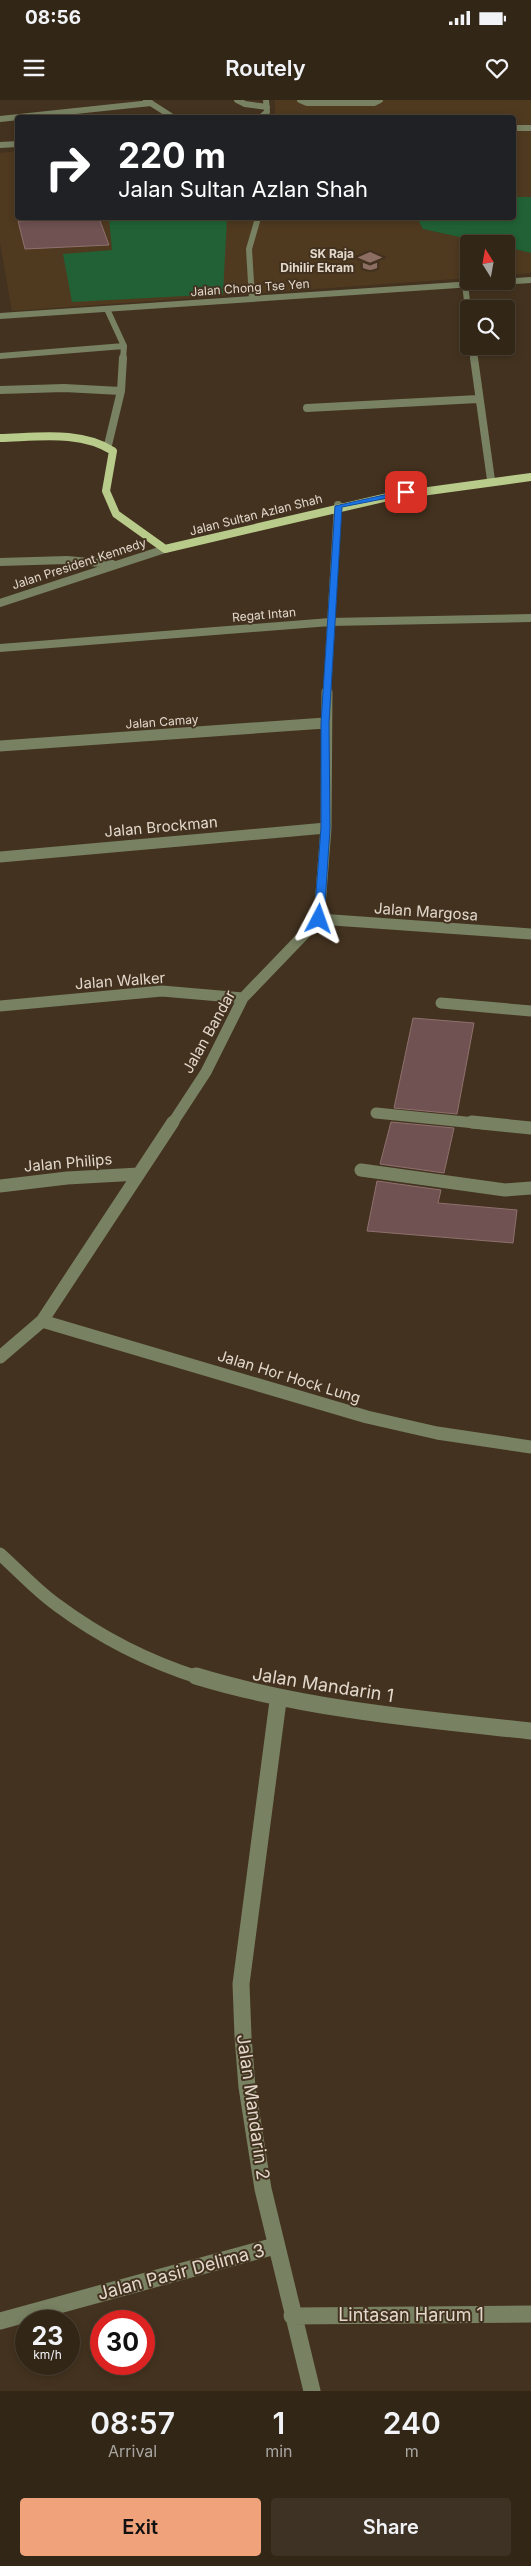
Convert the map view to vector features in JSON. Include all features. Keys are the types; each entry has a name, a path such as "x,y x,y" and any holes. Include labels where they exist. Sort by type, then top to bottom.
{"main road":[{"path":"0,438 69,437 108,445 114,451 106,491 116,514 165,549"},
{"name":"Jalan Sultan Azlan Shah","path":"165,549 338,506 406,492 490,480 531,477"}],"street":[{"path":"237,100 245,104 267,107"},
{"path":"263,115 267,107 266,100"},
{"path":"300,100 307,103 374,103 380,100"},
{"path":"35,115 149,102 169,115"},
{"path":"0,119 15,117"},
{"path":"516,128 531,128"},
{"path":"0,145 15,144"},
{"path":"252,299 249,249 257,220"},
{"name":"Jalan Chong Tse Yen","path":"515,281 531,280"},
{"name":"Jalan Chong Tse Yen","path":"0,314 107,309 460,284"},
{"path":"107,309 124,346 121,391 108,445"},
{"path":"0,356 124,346"},
{"path":"473,355 490,480"},
{"path":"0,390 64,388 121,391"},
{"path":"307,408 478,399"},
{"path":"319,919 326,828 325,723 338,506"},
{"name":"Jalan President Kennedy","path":"0,603 165,549"},
{"path":"0,562 67,560 117,565"},
{"name":"Regat Intan","path":"0,648 330,622 531,618"},
{"name":"Jalan Camay","path":"0,746 325,723"},
{"name":"Jalan Brockman","path":"0,856 326,828"},
{"name":"Jalan Margosa","path":"319,919 531,934"},
{"name":"Jalan Bandar","path":"0,1357 22,1341 42,1321 206,1072 243,998 319,919"},
{"name":"Jalan Walker","path":"0,1006 162,991 243,998"},
{"path":"441,1003 531,1011"},
{"path":"376,1113 531,1128"},
{"path":"361,1170 505,1190 531,1188"},
{"name":"Jalan Philips","path":"0,1186 68,1178 139,1174"},
{"name":"Jalan Hor Hock Lung","path":"42,1321 367,1418 437,1433 531,1446"},
{"name":"Jalan Mandarin 1","path":"0,1554 19,1575 64,1613 110,1642 158,1664 217,1684 278,1700 531,1731"},
{"name":"Jalan Mandarin 2","path":"278,1700 241,1984 241,2031 246,2089 275,2246 312,2391"},
{"name":"Jalan Pasir Delima 3","path":"5,2320 275,2246"},
{"name":"Lintasan Harum 1","path":"292,2316 531,2314"}],"shaded area":[{"path":"275,100 531,100 531,197 516,197 516,115 275,115"},
{"path":"15,151 15,220 418,220 423,229 460,237 460,279 12,311 0,243 0,153"},
{"path":"515,249 531,253 531,273 515,274"}],"green space":[{"path":"516,197 531,197 531,253 515,249 515,235 460,235 460,237 423,229 418,220 516,220"},
{"path":"109,220 227,220 223,294 72,302 63,254 112,250"}],"building":[{"path":"100,220 109,245 25,249 18,221"},
{"path":"413,1018 474,1023 457,1114 394,1108"},
{"path":"391,1122 454,1128 444,1173 380,1164"},
{"path":"377,1181 441,1190 438,1203 517,1210 513,1243 367,1231"}],"place":[{"name":"SK Raja Dihilir Ekram","path":"370,261"}],"route":[{"path":"319,919 326,828 325,723 338,506 406,492"}]}
